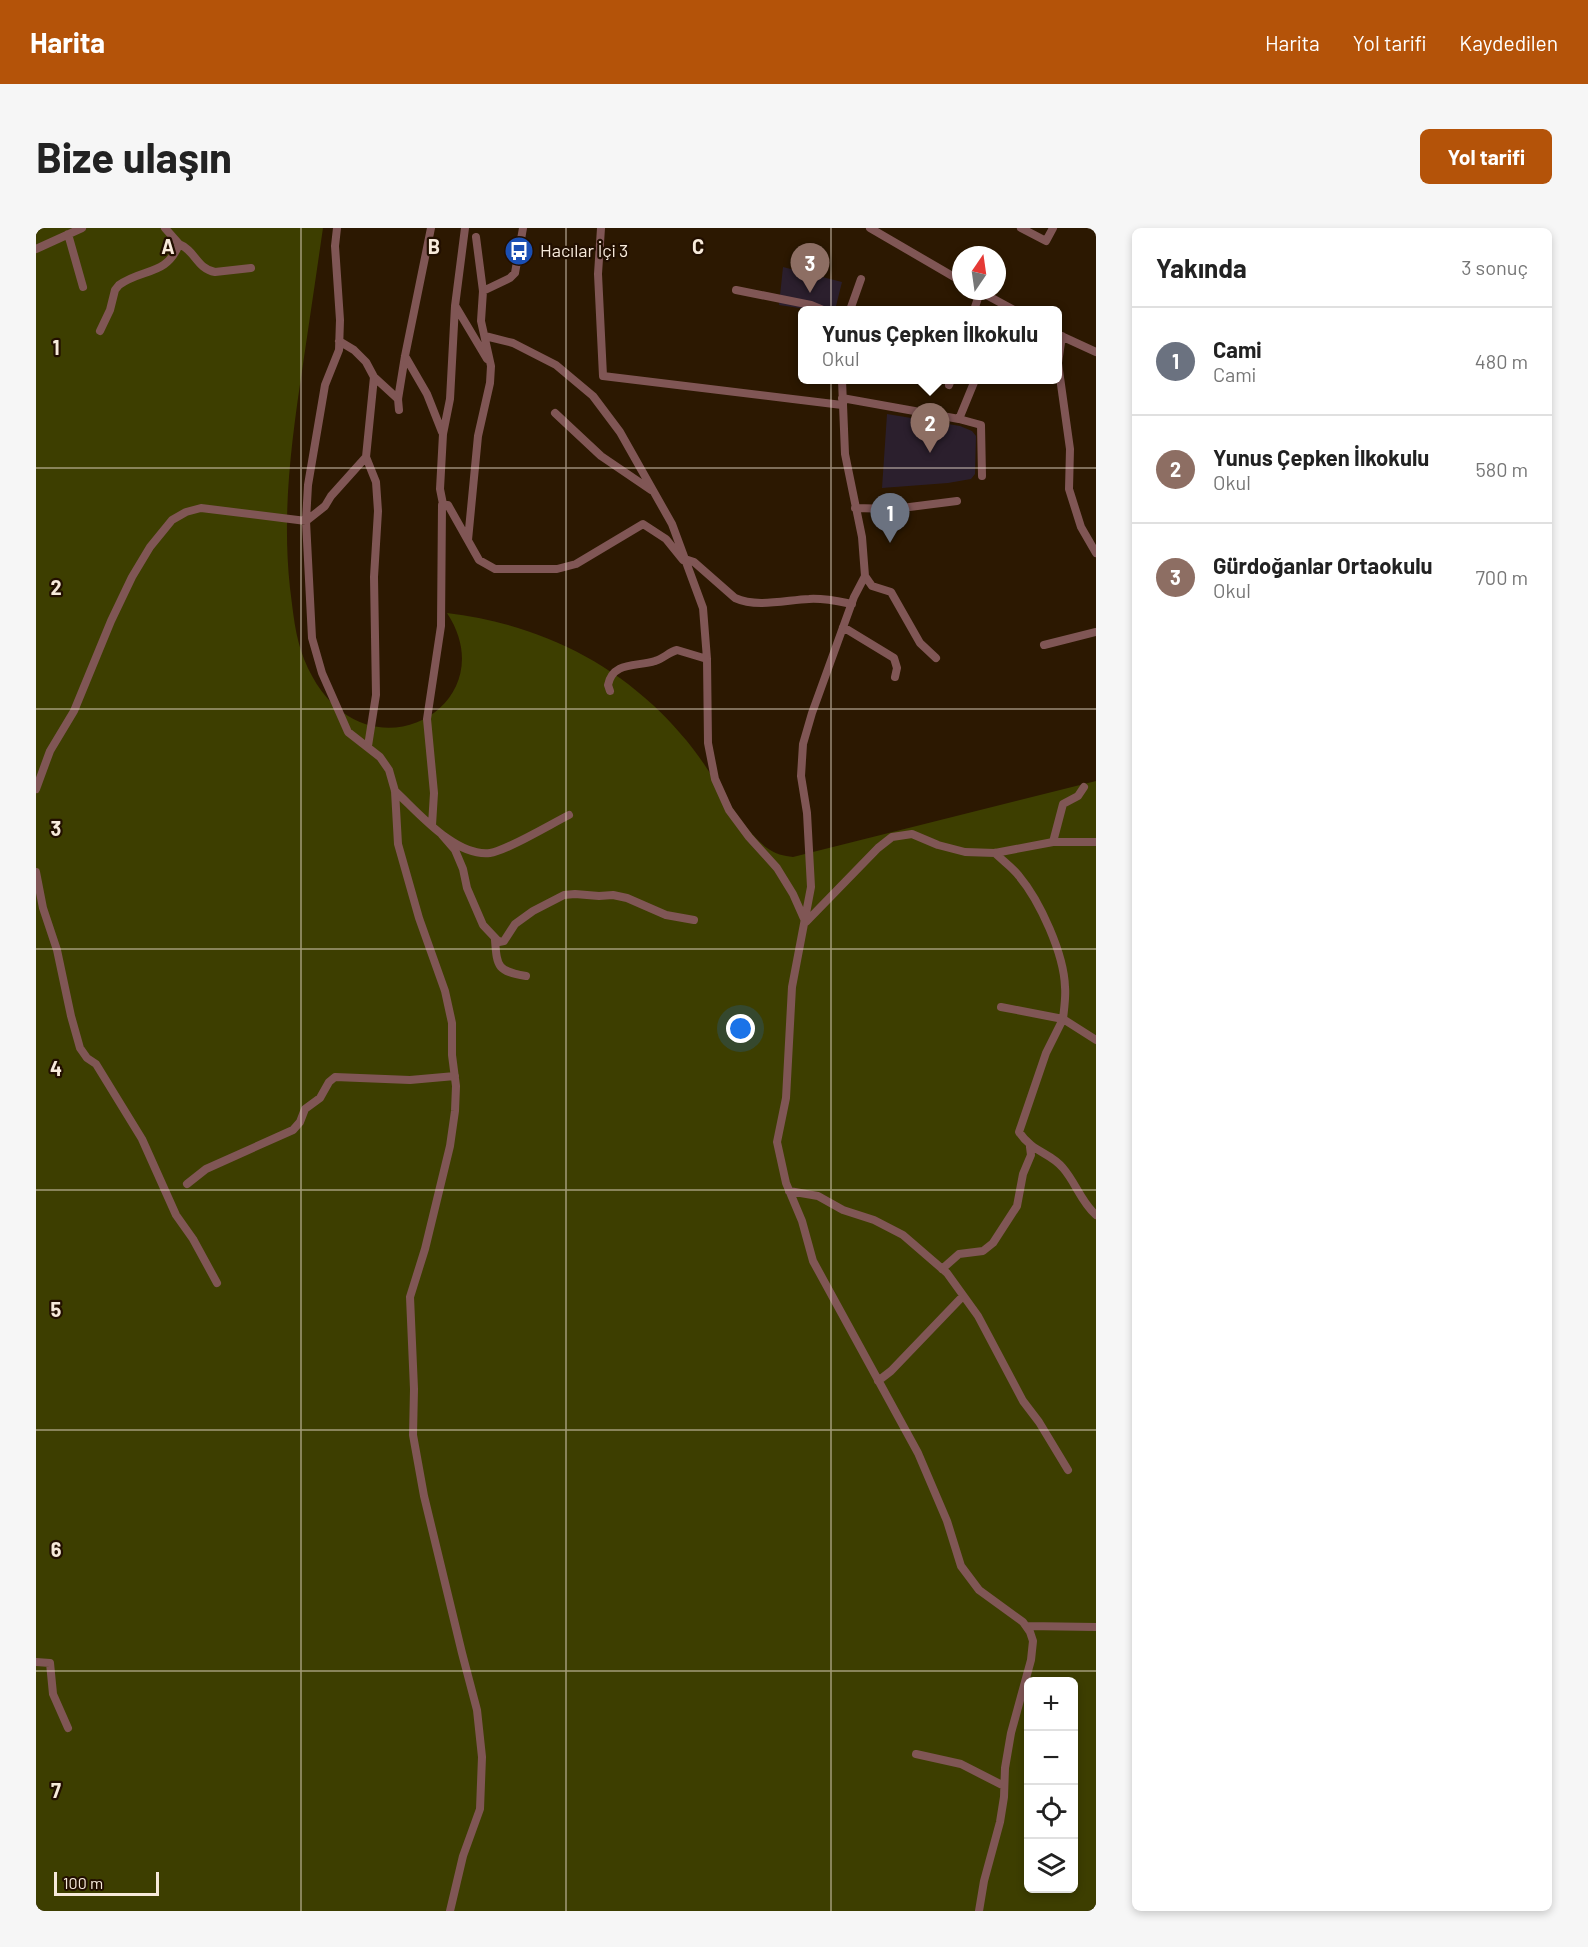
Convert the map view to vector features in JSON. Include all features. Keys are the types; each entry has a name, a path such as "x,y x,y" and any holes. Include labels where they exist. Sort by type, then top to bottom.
{"street":[{"path":"36,249 82,228"},
{"path":"165,228 178,244 191,251 199,264 209,271 251,268"},
{"path":"337,228 334,246 340,320 339,350 325,385 308,485 306,521 312,638 322,673 348,732 380,757 389,770 395,791 398,844 419,918 445,991 452,1023 455,1111 450,1146 425,1249 410,1297 414,1389 413,1435 424,1496 477,1710 482,1757 480,1809 463,1856 450,1911"},
{"path":"399,410 398,399 405,356 431,228"},
{"path":"432,825 434,793 427,719 441,626 441,507 443,504 440,489 443,434 450,399 455,306 465,228"},
{"path":"483,291 510,278 515,273 523,228"},
{"path":"601,228 598,274 603,376 842,402 959,419 981,425 982,476"},
{"path":"870,228 952,276"},
{"path":"1021,228 1046,241 1053,228"},
{"path":"68,234 83,287"},
{"path":"468,540 478,436 490,383 491,366 481,321 483,291 476,237"},
{"path":"100,332 110,310 115,290 119,285 162,267 170,261 178,244"},
{"path":"851,306 861,279"},
{"path":"736,290 813,306"},
{"path":"455,306 491,366"},
{"path":"485,336 513,343 556,364 593,396 620,432 672,524 703,608 707,660 708,742 715,779 729,810 749,837 777,868 806,922"},
{"path":"1062,336 1096,352"},
{"path":"339,341 360,356 374,377 398,399"},
{"path":"405,356 427,394 443,434"},
{"path":"368,746 376,695 374,577 378,511 376,482 366,458 374,377"},
{"path":"842,384 845,454 862,537 865,576 843,627 803,744 801,776 807,813 811,886 792,987 786,1098 777,1142 789,1191 802,1221 813,1262 918,1453 946,1521 961,1566 979,1590 1026,1626 1033,1641 1033,1650 1011,1733 1000,1822 984,1881 979,1911"},
{"path":"959,419 973,384"},
{"path":"1061,384 1070,449 1069,489 1081,527 1096,553"},
{"path":"555,412 601,456 653,492"},
{"path":"36,789 50,751 74,711 132,577 150,547 172,520 186,512 201,508 306,521 325,507 331,496 366,458"},
{"path":"855,508 894,509 957,501"},
{"path":"443,504 447,504 479,560 495,569 557,569 576,564 643,524 666,539 686,561 694,562 741,601 752,603 812,599 852,604"},
{"path":"865,576 872,586 891,592 920,643 936,658"},
{"path":"843,627 890,654 897,663 895,677"},
{"path":"1044,645 1096,632"},
{"path":"610,691 608,685 610,676 622,667 657,661 677,650 707,660"},
{"path":"1053,842 1063,804 1078,796 1084,787"},
{"path":"395,791 432,825 454,850 463,869 474,908 483,925 495,940 504,941 515,924 533,910 564,895 613,895 627,898 666,915 694,920"},
{"path":"442,835 456,844 483,853 491,853 569,815"},
{"path":"806,922 878,848 892,837 912,834 965,852 995,853 1053,842 1096,842"},
{"path":"995,853 1019,876 1038,905 1052,936 1065,985 1064,1019 1046,1053 1019,1128 1020,1135 1030,1147 1064,1168 1080,1197 1096,1215"},
{"path":"36,872 43,908 57,950 80,1048 87,1058 96,1064 142,1138 176,1215 209,1265 217,1283"},
{"path":"495,940 496,955 501,969 506,973 526,976"},
{"path":"1001,1007 1064,1019 1096,1040"},
{"path":"187,1184 206,1169 293,1130 300,1122 305,1109 320,1098 328,1082 335,1077 410,1080 455,1077"},
{"path":"942,1269 959,1254 983,1251 993,1243 1017,1206 1023,1174 1031,1155 1030,1147"},
{"path":"789,1191 818,1196 843,1210 874,1220 903,1235 942,1269 978,1316 1023,1401 1040,1422 1068,1470"},
{"path":"878,1381 891,1371 963,1296"},
{"path":"1026,1626 1096,1628"},
{"path":"36,1662 50,1663 53,1694 68,1728"},
{"path":"916,1754 961,1764 1004,1786"}],"shaded area":[{"path":"36,228 323,228 291,452 287,506 288,560 295,624 304,659 328,699 358,721 389,728 419,721 443,705 459,679 461,648 447,613 476,617 531,632 583,655 631,686 653,705 687,741 750,832 767,848 783,855 793,857 1096,781 1096,1911 36,1911"},
{"path":"783,267 842,282 836,306 798,308 779,305"},
{"path":"887,414 960,426 972,431 976,436 975,474 971,479 948,483 882,488"}],"place":[{"name":"Hacılar İçi 3","path":"519,251"},
{"name":"Gürdoğanlar Ortaokulu","path":"810,293"},
{"name":"Yunus Çepken İlkokulu","path":"930,453"},
{"name":"Cami","path":"890,543"}]}
